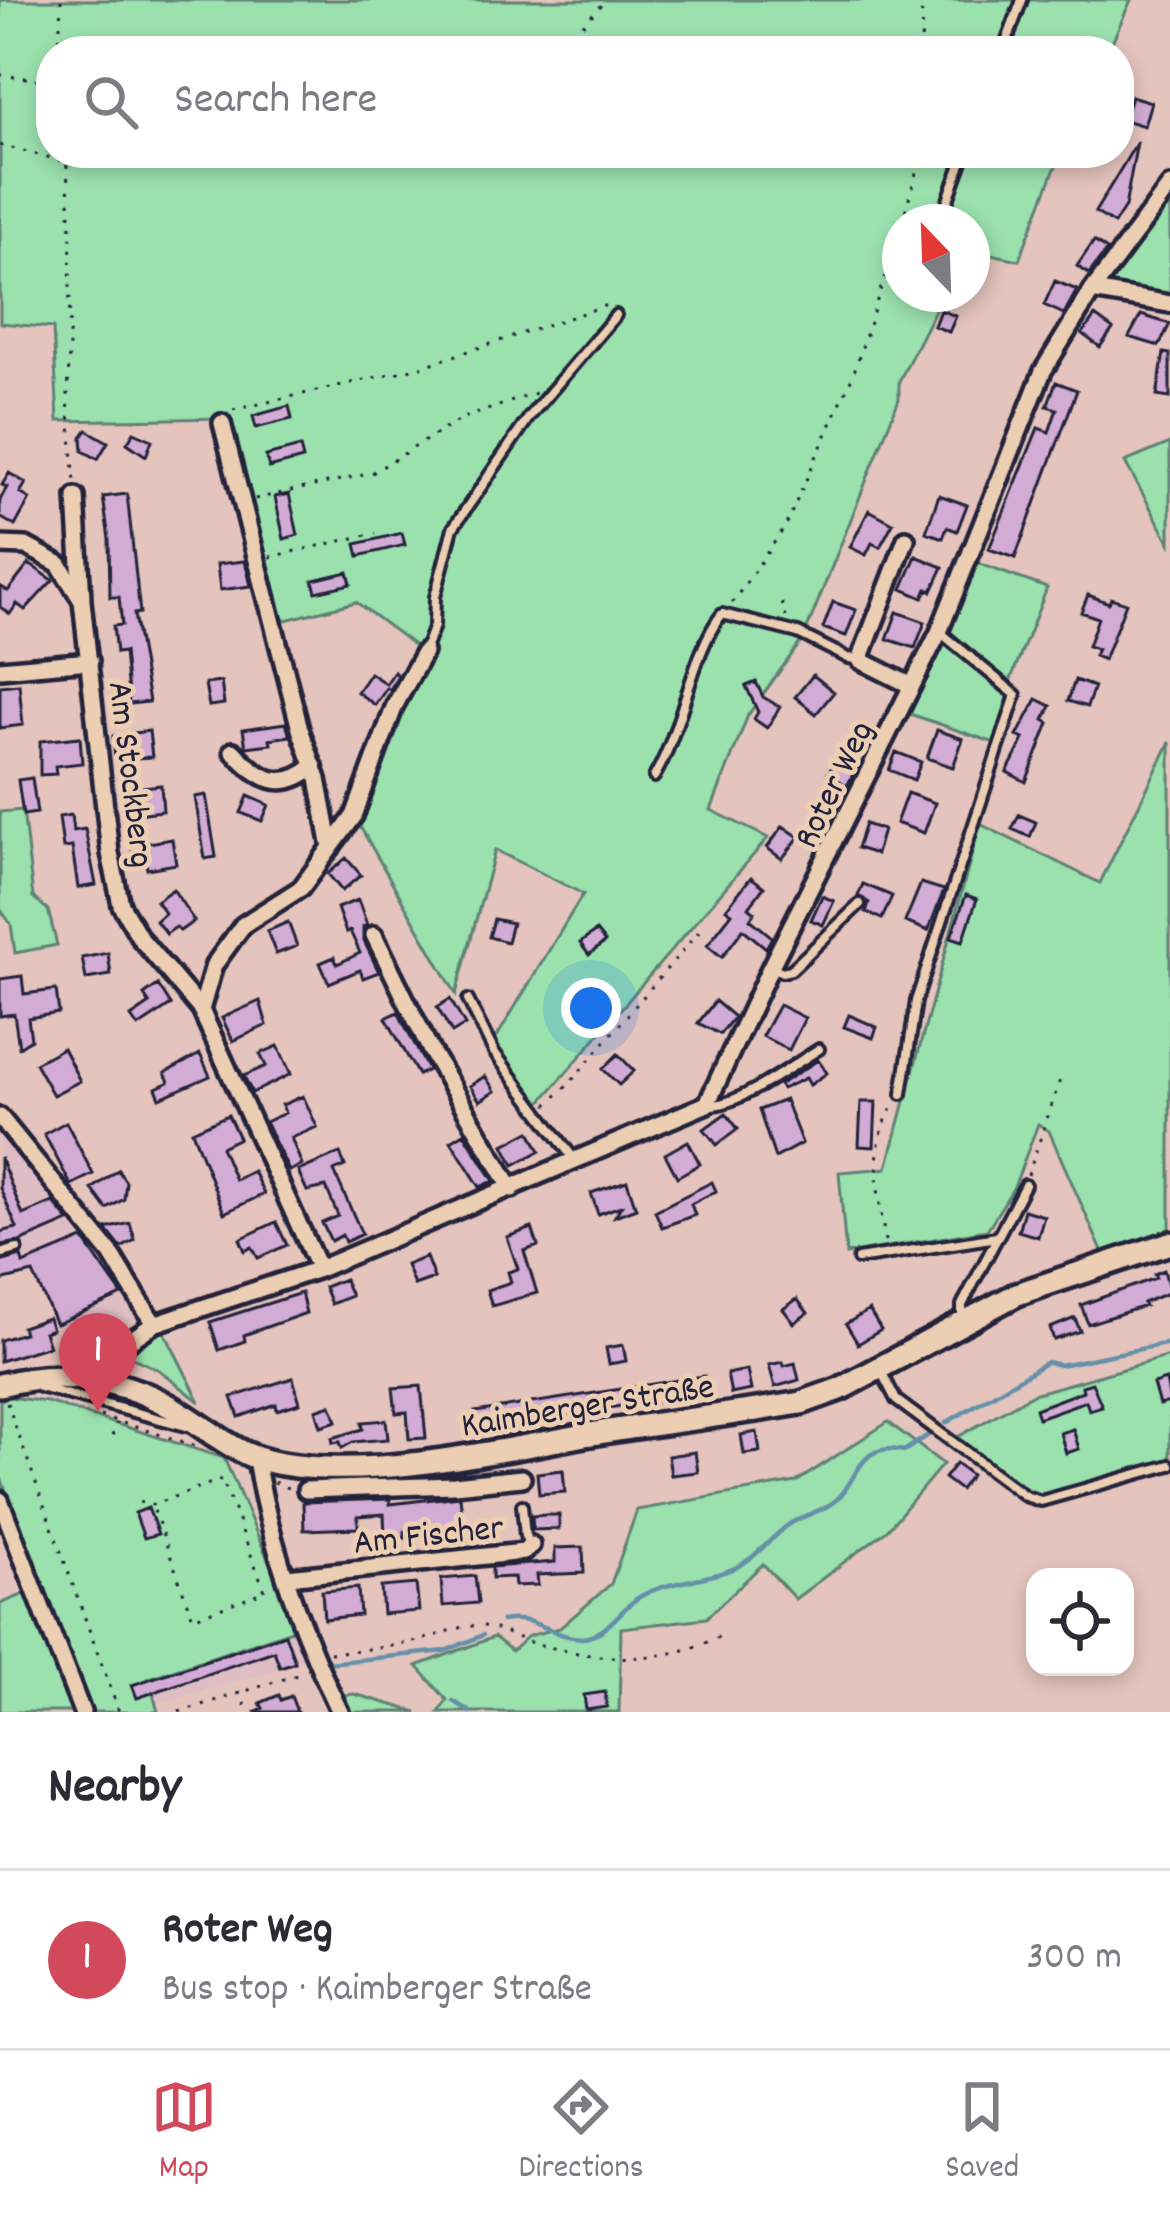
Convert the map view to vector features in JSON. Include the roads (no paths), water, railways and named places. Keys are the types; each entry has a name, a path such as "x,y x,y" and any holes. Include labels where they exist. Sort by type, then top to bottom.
{"main road":[{"name":"Kaimberger Straße","path":"4,1388 74,1376 151,1396 205,1440 228,1448 257,1469 452,1457 801,1403 840,1389 963,1320 1052,1280 1170,1244"}],"street":[{"name":"Roter Weg","path":"707,1104 939,632 1043,371 1092,291 1170,186"},
{"path":"1092,291 1170,304"},
{"path":"222,423 300,729 314,766 331,848"},
{"name":"Am Stockberg","path":"76,496 82,601 110,854 122,905 140,938 201,1010 319,1269"},
{"path":"906,538 860,659 913,686"},
{"path":"0,545 26,546 59,564 82,601"},
{"path":"201,1010 214,965 243,925 301,888 354,816 395,705 424,652"},
{"name":"Am Stockberg","path":"0,669 89,661"},
{"path":"233,751 274,783 314,766"},
{"path":"374,934 431,1051 512,1189"},
{"path":"101,1380 115,1351 154,1324 319,1269 707,1104"},
{"path":"0,1117 111,1254 154,1324"},
{"name":"Am Fischer","path":"452,1457 454,1485"},
{"path":"257,1469 287,1577 340,1712"},
{"name":"Am Fischer","path":"306,1490 522,1478"},
{"path":"0,1500 4,1526 82,1712"},
{"name":"Am Fischer","path":"287,1577 524,1552 531,1545"}],"lane":[{"path":"1009,36 1022,0"},
{"path":"947,204 960,168"},
{"path":"424,652 434,626 435,597 453,528 550,392 616,315"},
{"path":"654,777 666,758 718,618 725,615 798,633 848,658 860,659"},
{"path":"902,1094 916,1001 1016,695 939,632"},
{"path":"771,966 782,973 790,970 860,904"},
{"path":"468,1000 494,1052 575,1162"},
{"path":"707,1104 718,1106 733,1100 819,1049"},
{"path":"963,1320 962,1305 1025,1185"},
{"path":"858,1259 998,1237"},
{"path":"0,1254 17,1249"},
{"path":"879,1368 896,1400 1025,1496 1042,1501 1170,1465"},
{"path":"4,1388 51,1389 205,1440"},
{"name":"Am Fischer","path":"522,1505 525,1536 531,1545"}],"waterway":[{"path":"946,1423 1047,1362 1060,1365 1170,1343"},
{"path":"502,1621 525,1621 571,1637 591,1636 651,1591 739,1566 788,1525 839,1497 866,1458 888,1449 904,1451 930,1434"},
{"path":"327,1663 445,1651 483,1635"},
{"path":"453,1701 470,1712"}],"place":[{"name":"Roter Weg","path":"98,1412"}]}
